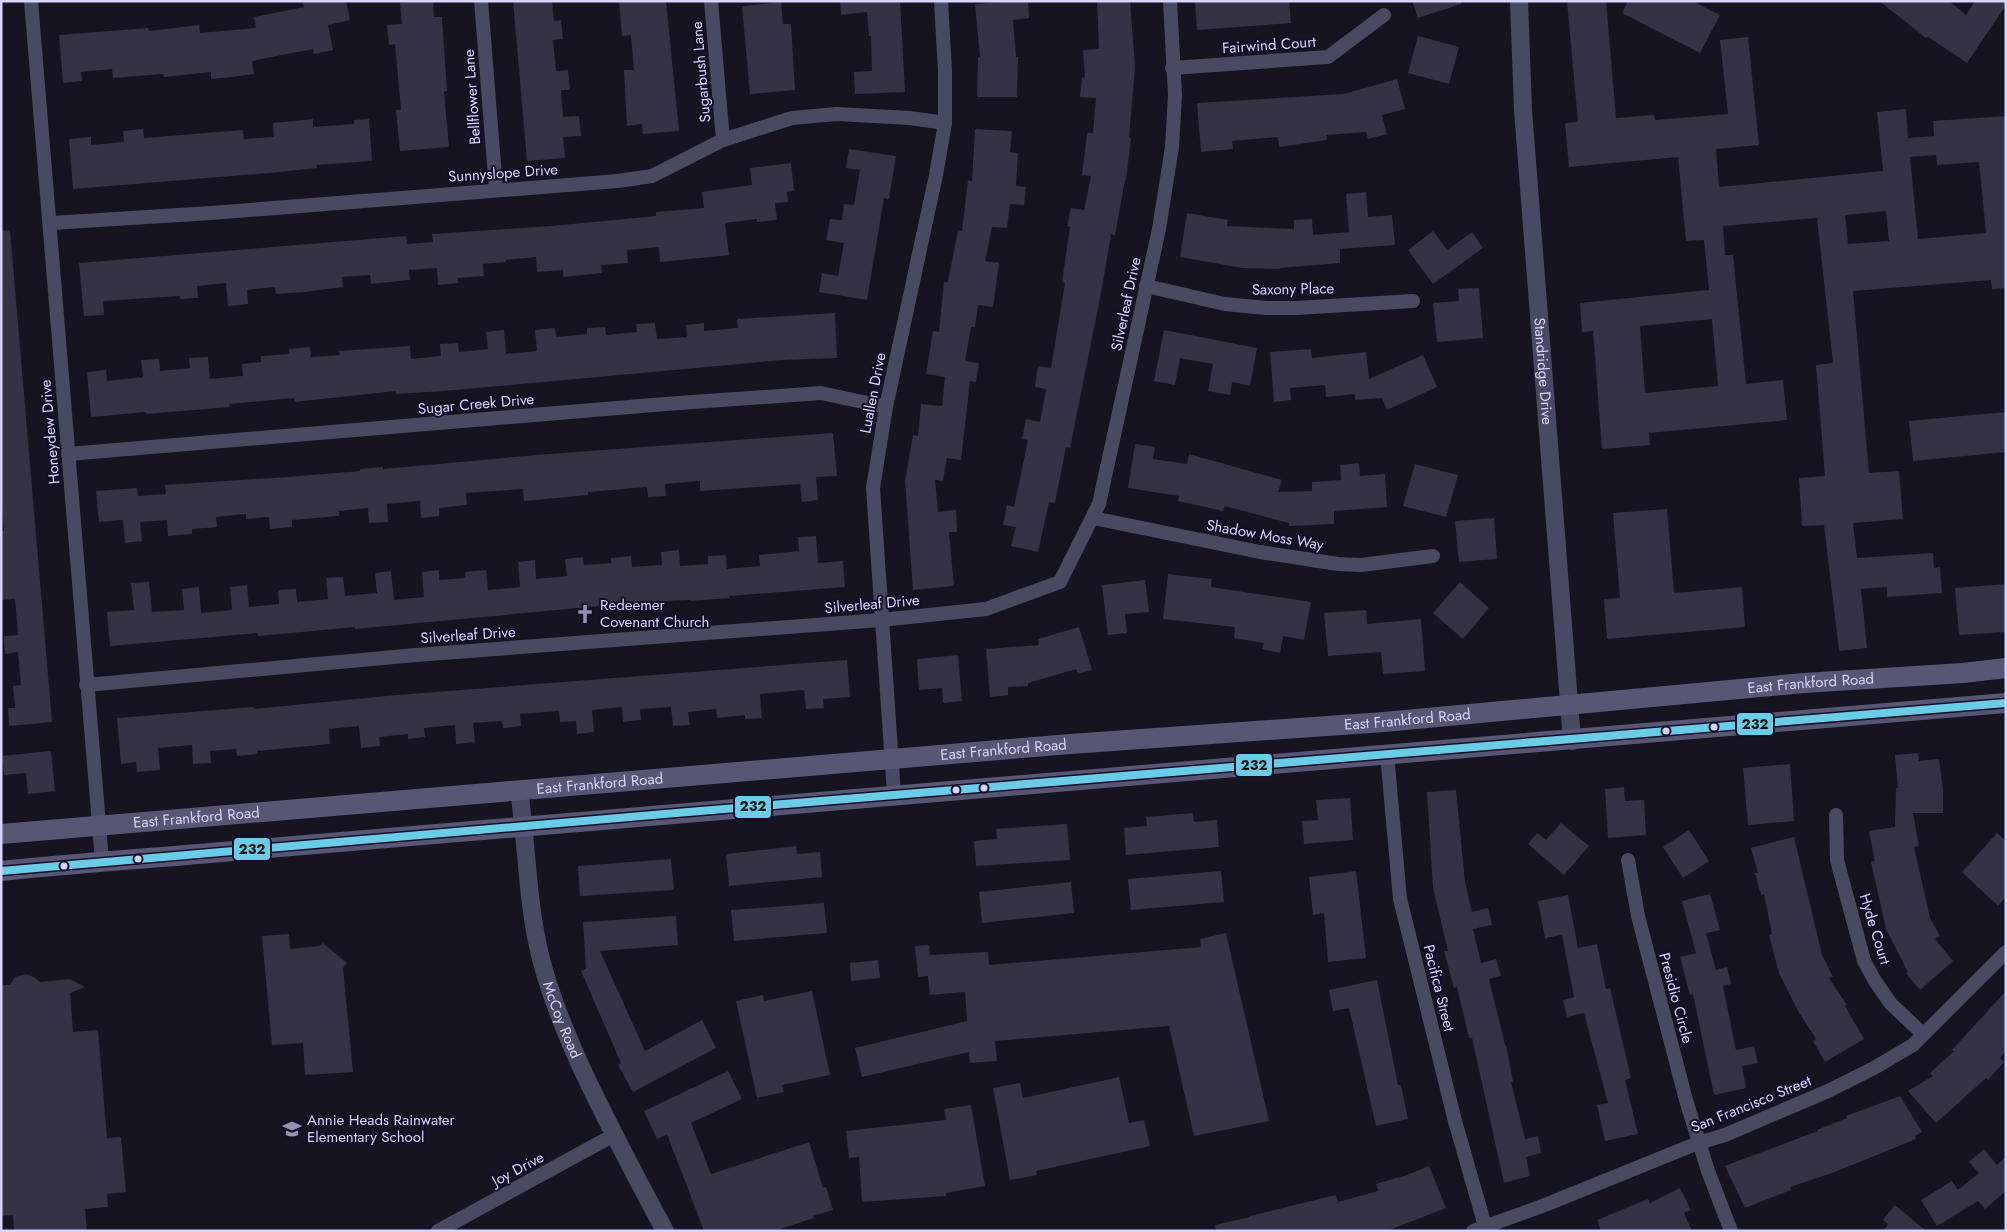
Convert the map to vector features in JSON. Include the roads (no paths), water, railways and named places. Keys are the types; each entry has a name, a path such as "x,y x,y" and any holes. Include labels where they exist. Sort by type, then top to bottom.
{"main road":[{"name":"East Frankford Road","path":"1,834 98,824 1070,744 1375,723 1804,683 1963,673 2006,668"},
{"path":"1,870 524,824 1387,754 1572,741 2006,703"}],"street":[{"name":"Honeydew Drive","path":"31,1 86,685 102,860"},
{"name":"Bellflower Lane","path":"481,1 496,190"},
{"name":"Sugarbush Lane","path":"711,1 724,140"},
{"name":"Luallen Drive","path":"894,794 873,488 886,407 936,175 945,123 945,72 941,1"},
{"name":"Silverleaf Drive","path":"86,685 416,655 882,620 986,609 1060,582 1099,504 1159,229 1172,147 1174,95 1170,1"},
{"name":"Standridge Drive","path":"1519,1 1523,110 1572,741"},
{"name":"Fairwind Court","path":"1172,68 1328,57 1384,15"},
{"name":"Sunnyslope Drive","path":"50,223 211,213 618,182 652,176 724,140 792,118 837,114 910,118 945,123"},
{"name":"Saxony Place","path":"1146,286 1225,304 1266,308 1413,301"},
{"name":"Sugar Creek Drive","path":"68,454 665,404 821,393 886,407"},
{"name":"Shadow Moss Way","path":"1093,518 1260,552 1338,564 1361,565 1433,556"},
{"name":"Pacifica Street","path":"1387,754 1400,899 1455,1121 1479,1228"},
{"name":"McCoy Road","path":"519,790 530,894 540,955 553,997 572,1046 614,1135 664,1231"},
{"name":"Hyde Court","path":"1836,815 1838,860 1864,961 1891,1004 1923,1034"},
{"name":"Presidio Circle","path":"1628,860 1638,916 1686,1100 1698,1142 1731,1231"},
{"name":"San Francisco Street","path":"1479,1228 1545,1205 1698,1142 1725,1135 1828,1091 1913,1046 2006,952"},
{"name":"Joy Drive","path":"438,1231 614,1135"}],"place":[{"name":"Redeemer Covenant Church","path":"585,614"},
{"name":"Annie Heads Rainwater Elementary School","path":"292,1129"}]}
